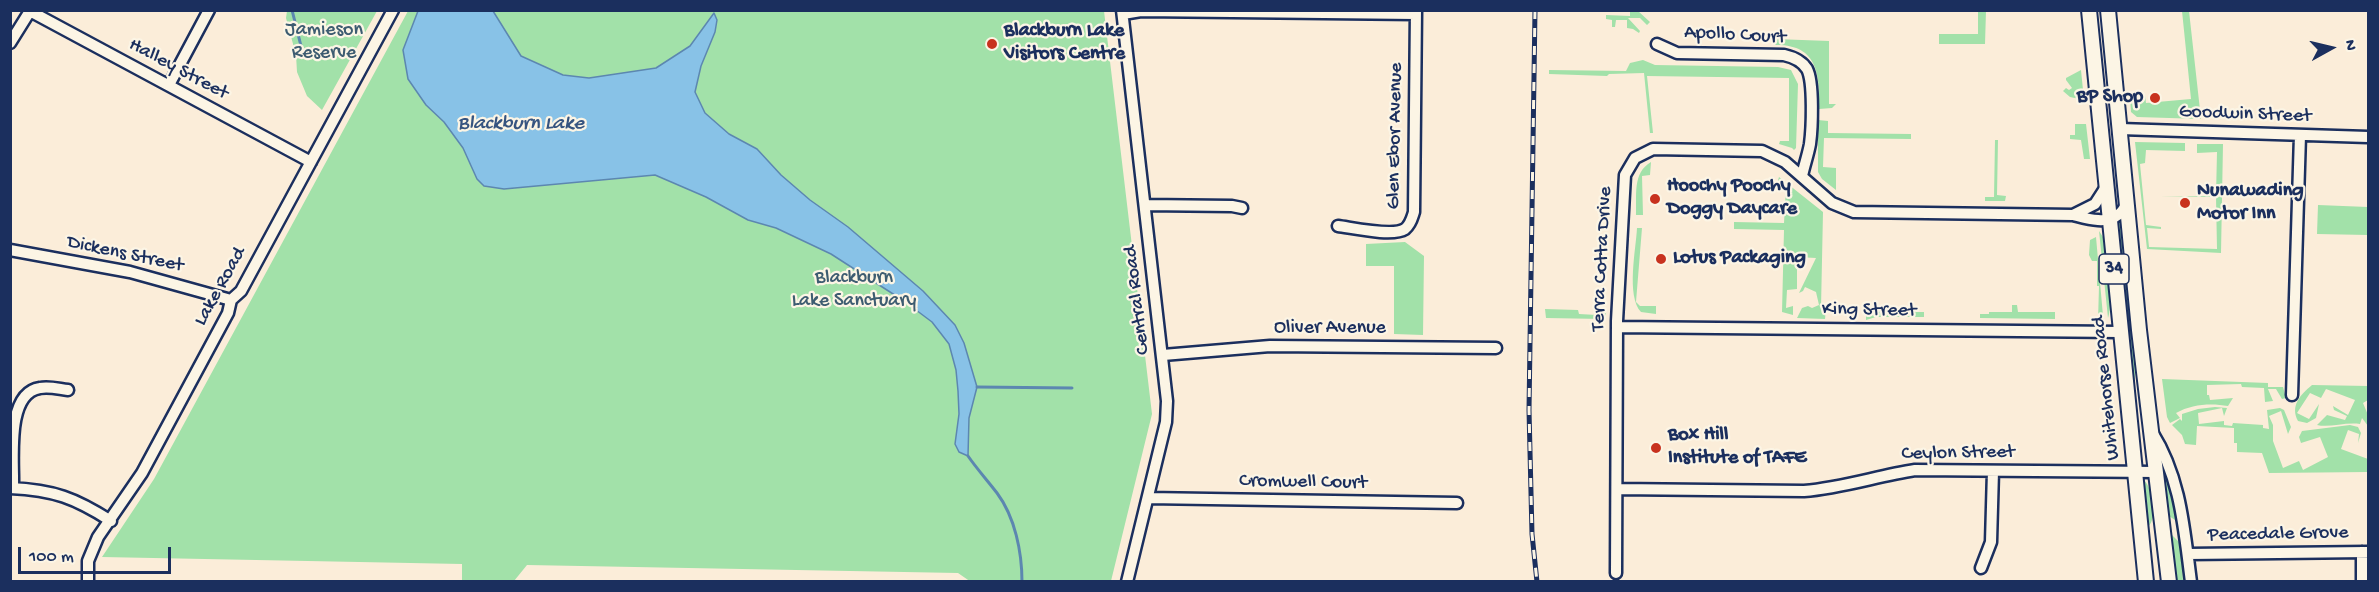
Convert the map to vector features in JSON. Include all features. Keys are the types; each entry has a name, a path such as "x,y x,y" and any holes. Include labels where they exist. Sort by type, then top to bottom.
{"main road":[{"name":"Whitehorse Road","path":"2089,10 2146,582"},
{"name":"Whitehorse Road","path":"2108,10 2169,582"},
{"path":"2142,539 2162,522"}],"street":[{"path":"169,85 209,10"},
{"name":"Lake Road","path":"88,582 88,561 98,537 142,473 225,320 231,300 241,291 393,10"},
{"path":"10,43 29,11"},
{"name":"Halley Street","path":"29,11 311,162"},
{"path":"1123,12 1416,12"},
{"name":"Central Road","path":"1123,12 1167,401 1166,422 1127,582"},
{"name":"Glen Ebor Avenue","path":"1338,226 1393,232 1402,230 1412,220 1414,212 1416,12"},
{"name":"Apollo Court","path":"1657,44 1677,52 1784,55 1794,57 1801,63 1807,69 1810,80 1810,144 1802,176"},
{"name":"Goodwin Street","path":"2120,129 2368,137"},
{"path":"2292,395 2300,135"},
{"name":"Terra Cotta Drive","path":"1616,573 1617,327 1625,175 1635,158 1653,149 1748,150 1774,156 1802,176 1832,203 1854,212 2073,215 2110,219"},
{"path":"2073,215 2095,204 2106,187"},
{"path":"2110,219 2118,216 2127,203"},
{"path":"1145,205 1242,208"},
{"name":"Dickens Street","path":"10,250 129,272 231,300"},
{"name":"King Street","path":"1617,327 2120,332"},
{"name":"Oliver Avenue","path":"1163,355 1270,346 1496,348"},
{"path":"68,390 39,388 28,392 18,407 15,421 12,488 56,493 87,506 111,521"},
{"name":"Whitehorse Road","path":"2152,432 2166,455 2173,474 2183,516 2191,582"},
{"name":"Ceylon Street","path":"1617,489 1826,490 1887,474 1915,470 2157,472"},
{"path":"1981,568 1991,542 1993,471"},
{"name":"Cromwell Court","path":"1148,498 1457,504"},
{"path":"2362,582 2365,552"},
{"name":"Peacedale Grove","path":"2188,554 2365,552"}],"green space":[{"name":"Jamieson Reserve","path":"287,11 377,11 322,110 307,96 297,72 296,55 286,18"},
{"name":"Blackburn Lake Sanctuary","path":"408,11 1104,11 1152,414 1111,581 971,582 958,573 527,565 514,581 462,582 462,564 102,557 154,479"},
{"path":"1630,11 1638,11 1650,22 1647,25 1640,18 1628,18 1640,31 1639,33 1627,28 1627,20 1616,20 1615,27 1612,27 1612,20 1606,19 1606,15 1630,16"},
{"path":"1978,11 1986,11 1985,44 1939,44 1939,34 1978,34"},
{"path":"2182,11 2189,11 2201,119 2137,117 2131,112 2130,98 2145,95 2146,103 2191,99"},
{"path":"1775,39 1829,41 1829,104 1836,104 1832,108 1819,109 1817,74 1808,56 1789,46 1775,45"},
{"path":"1643,60 1655,65 1778,67 1791,70 1798,84 1796,148 1794,150 1779,144 1780,141 1789,141 1789,78 1647,76 1653,133 1650,133 1644,73 1609,74 1607,76 1549,74 1549,70 1626,71 1630,63"},
{"path":"2081,70 2084,100 2070,97 2063,91 2066,88 2069,90 2072,88 2066,78"},
{"path":"1818,120 1828,121 1828,133 1911,134 1911,139 1824,138 1823,167 1836,168 1836,190 1822,179 1818,172"},
{"path":"2075,124 2086,124 2090,159 2084,159 2081,140 2070,139 2070,135 2075,135"},
{"path":"1995,140 1998,140 1997,195 2006,196 2005,201 1985,201 1985,197 1994,197"},
{"path":"2135,142 2185,143 2185,151 2146,150 2145,163 2140,164 2146,225 2161,227 2161,229 2147,228 2149,247 2217,249 2216,197 2160,196 2216,196 2217,152 2197,153 2197,144 2223,144 2221,253 2147,249"},
{"path":"1651,162 1650,175 1642,176 1643,215 1636,215 1638,179 1641,172"},
{"path":"1779,177 1823,212 1821,308 1826,309 1825,319 1797,318 1802,308 1819,305 1816,292 1805,287 1799,293 1816,258 1797,257 1797,289 1787,290 1786,308 1793,306 1793,315 1782,312 1784,230 1734,229 1734,222 1784,223 1786,187 1776,187"},
{"path":"2318,205 2368,207 2368,235 2317,234"},
{"path":"2122,220 2135,347 2135,388 2142,462 2116,225"},
{"path":"1637,228 1642,228 1636,302 1640,306 1656,306 1656,314 1641,312 1636,305 1633,272"},
{"path":"2099,231 2103,237 2108,279 2110,311 2108,318"},
{"path":"2096,237 2103,316 2102,320 2098,321 2097,261 2092,261 2089,255 2090,240"},
{"path":"1405,242 1424,256 1423,335 1394,334 1394,266 1366,266 1366,244"},
{"path":"2012,305 2017,305 2018,312 2055,312 2055,319 1980,318 1980,314 1989,314 1989,312 2012,312"},
{"path":"1545,309 1578,310 1579,314 1606,313 1603,319 1546,318"},
{"path":"1866,309 1916,310 1916,312 1924,312 1924,317 1876,317 1866,320"},
{"path":"2162,379 2268,383 2268,387 2283,387 2286,398 2282,399 2276,389 2268,389 2273,401 2265,402 2264,388 2242,387 2241,384 2207,385 2207,395 2210,400 2233,398 2228,406 2208,405 2188,408 2176,413 2180,418 2170,423 2167,417"},
{"path":"2312,385 2368,386 2368,400 2363,403 2368,415 2368,426 2362,418 2360,424 2317,425 2327,415 2345,420 2347,416 2334,410 2333,406 2348,415 2355,400 2326,389 2321,398 2310,393 2297,413 2309,419 2319,404 2316,418 2307,423 2298,421 2296,406"},
{"path":"2215,407 2227,408 2224,416 2222,408 2198,413 2199,424 2224,421 2224,425 2232,426 2233,423 2263,425 2263,428 2269,429 2267,410 2280,408 2284,410 2291,427 2288,434 2281,411 2269,416 2273,425 2273,441 2283,468 2299,461 2303,470 2328,457 2320,437 2301,443 2299,437 2302,431 2350,425 2358,427 2361,433 2358,443 2359,434 2348,430 2341,449 2368,459 2368,472 2269,473 2262,453 2237,452 2237,443 2234,443 2234,428 2197,426 2196,445 2185,444 2182,435 2172,425 2180,419 2182,421 2182,414"},
{"path":"2161,454 2172,485 2178,522 2169,516"},
{"path":"2144,480 2150,490 2154,511 2148,527 2143,482"},
{"path":"2171,534 2181,544 2183,581 2176,581"}],"water":[{"name":"Blackburn Lake","path":"418,11 493,11 521,56 563,75 589,78 656,68 690,46 714,13 717,20 715,32 701,66 695,92 705,113 729,134 757,149 781,175 810,200 848,227 923,291 955,325 964,343 977,387 969,418 968,456 959,452 955,444 959,414 958,391 956,370 949,344 932,322 831,254 776,228 748,220 706,197 655,175 504,189 484,186 477,179 463,148 444,122 426,105 408,79 403,50"}],"waterway":[{"path":"292,10 303,54"},
{"path":"977,387 1072,388"},
{"path":"968,456 1003,502 1013,524 1021,559 1022,582"}],"railway":[{"path":"1535,10 1529,410 1532,534 1537,582"}],"place":[{"name":"Blackburn Lake Visitors Centre","path":"992,44"},
{"name":"BP Shop","path":"2155,98"},
{"name":"Hoochy Poochy Doggy Daycare","path":"1655,199"},
{"name":"Nunawading Motor Inn","path":"2185,203"},
{"name":"Lotus Packaging","path":"1661,259"},
{"name":"Box Hill Institute of TAFE","path":"1656,448"}]}
